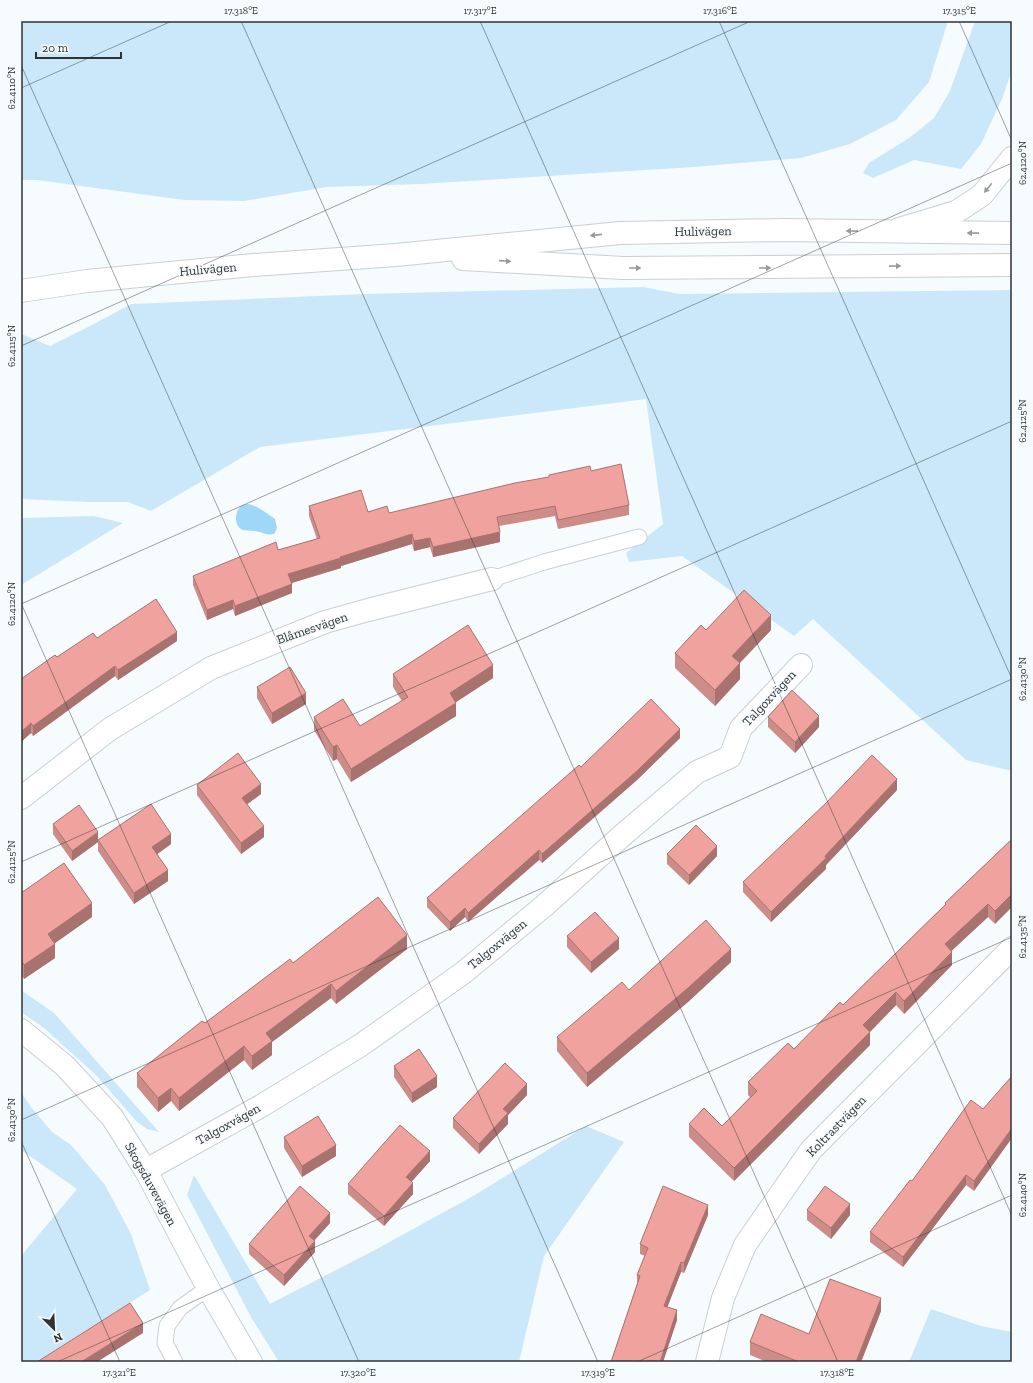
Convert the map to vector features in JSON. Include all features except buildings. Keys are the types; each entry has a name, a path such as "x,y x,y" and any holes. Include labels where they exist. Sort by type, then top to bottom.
{"street":[{"path":"891,232 956,212 982,195 1012,158"},
{"name":"Hulivägen","path":"21,290 111,279 253,265 396,254 620,232 783,230 1012,233"},
{"name":"Hulivägen","path":"396,254 623,268 1012,265"},
{"name":"Blåmesvägen","path":"21,798 110,729 211,668 325,622 492,579"},
{"name":"Talgoxvägen","path":"146,1171 261,1106 361,1045 463,973 544,906 625,833 697,772 730,757 741,728 801,664"},
{"name":"Koltrastvägen","path":"707,1362 723,1298 744,1246 811,1150 1012,948"},
{"name":"Skogsduvevägen","path":"21,1030 65,1066 112,1117 146,1171 208,1288 251,1362"}],"lane":[{"name":"Blåmesvägen","path":"492,579 544,562 639,537"},
{"path":"175,1362 165,1343 167,1326 180,1308 208,1288"}],"shaded area":[{"path":"21,21 948,21 929,82 896,120 850,144 801,158 694,167 420,184 327,187 244,201 184,200 37,180 21,180"},
{"path":"975,21 1012,21 1012,70 1002,99 981,144 961,169 914,160 873,178 863,173 869,163 909,138 934,118 950,91"},
{"path":"643,287 680,294 1012,290 1012,771 966,760 813,619 794,636 682,556 629,562 626,553 663,524 646,399 260,447 151,511 128,502 21,499 21,334 50,346 131,304 365,294"},
{"path":"94,516 123,523 21,585 21,518"},
{"path":"21,990 54,1013 159,1132 147,1129 137,1122 96,1075 44,1028 21,1012"},
{"path":"21,1092 31,1107 52,1132 71,1145 105,1185 131,1234 150,1290 36,1362 21,1362 21,1256 77,1189 21,1150"},
{"path":"586,1126 624,1142 544,1256 519,1362 279,1362 251,1317 187,1195 194,1175 270,1304 373,1251 475,1195"},
{"path":"931,1309 981,1326 1012,1332 1012,1362 909,1362"}],"water":[{"path":"247,504 258,508 275,519 277,528 274,534 244,530 238,526 236,519 237,512 241,506"}]}
